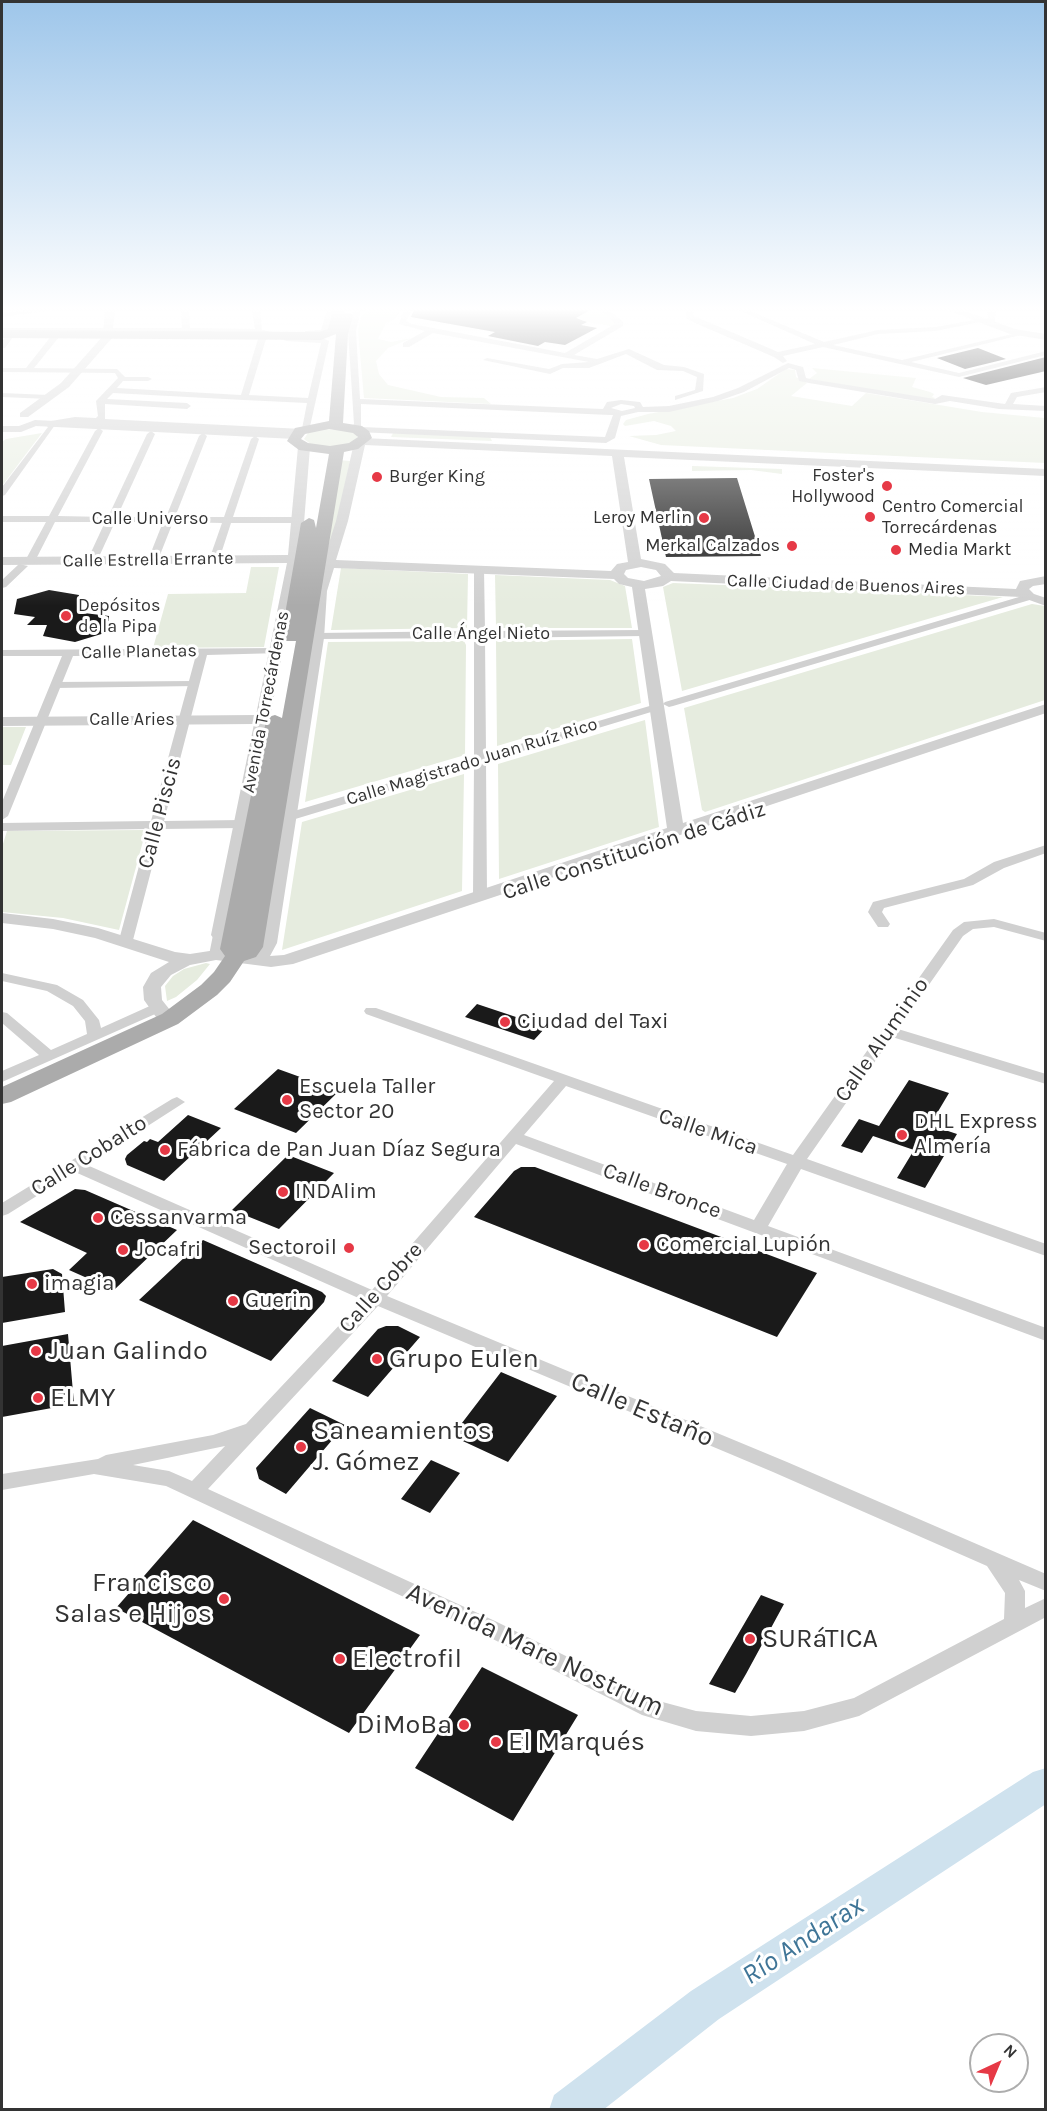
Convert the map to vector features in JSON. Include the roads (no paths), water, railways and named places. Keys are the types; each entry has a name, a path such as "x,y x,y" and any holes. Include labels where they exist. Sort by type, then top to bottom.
{"main road":[{"path":"331,409 331,426"},
{"path":"300,437 331,426 360,436"},
{"path":"300,437 330,450 360,436"},
{"name":"Avenida Torrecárdenas","path":"233,955 253,943 312,634 330,450"},
{"name":"Avenida Torrecárdenas","path":"233,955 330,450"},
{"path":"2,1096 163,1014 190,1006 233,955"}],"street":[{"path":"4,423 33,409"},
{"path":"2,585 27,563 53,519 100,423 99,409"},
{"path":"130,419 141,409"},
{"path":"173,423 185,409"},
{"path":"300,437 309,409"},
{"path":"357,409 360,436"},
{"path":"518,409 614,413 631,409"},
{"path":"607,409 614,413"},
{"path":"360,436 598,440 610,438 614,413"},
{"path":"24,415 35,419 35,423"},
{"path":"100,423 130,419 300,437"},
{"path":"4,423 21,429 35,423 50,426 300,437"},
{"path":"100,423 151,434 255,439 300,437"},
{"path":"50,426 173,423"},
{"path":"2,493 50,426"},
{"path":"92,561 151,434"},
{"path":"153,560 203,436"},
{"path":"360,436 623,452 1046,471"},
{"path":"360,436 1046,471"},
{"name":"Avenida Torrecárdenas","path":"300,437 299,520 294,561 242,824 233,955 268,943 288,817 312,634 360,436"},
{"path":"214,560 255,439"},
{"path":"331,561 617,573 641,564 623,452"},
{"name":"Calle Universo","path":"2,519 299,520"},
{"name":"Calle Estrella Errante","path":"2,561 27,563 294,561"},
{"name":"Calle Estrella Errante","path":"2,566 92,561 274,561"},
{"path":"331,561 617,573 624,581 644,584"},
{"name":"Calle Ciudad de Buenos Aires","path":"641,564 660,567 668,575"},
{"path":"479,569 480,895"},
{"name":"Calle Ciudad de Buenos Aires","path":"644,584 668,575 1025,592 1046,602"},
{"name":"Calle Ciudad de Buenos Aires","path":"1025,592 1030,582 1046,580"},
{"path":"644,584 645,633 663,705"},
{"path":"644,584 663,705 676,818 684,828"},
{"name":"Calle Magistrado Juan Ruíz Rico","path":"288,817 663,705 1025,592"},
{"name":"Calle Ángel Nieto","path":"312,634 645,633"},
{"name":"Calle Planetas","path":"2,653 276,651"},
{"name":"Calle Piscis","path":"126,940 202,652"},
{"path":"2,816 39,721 69,653"},
{"path":"55,685 194,684"},
{"name":"Calle Constitución de Cádiz","path":"233,955 276,962 286,960 1046,708"},
{"name":"Calle Constitución de Cádiz","path":"233,955 242,970 281,969 1046,714"},
{"name":"Calle Aries","path":"2,721 263,719"},
{"path":"2,827 242,824"},
{"path":"883,924 875,912 878,905 968,882 999,865 1046,849"},
{"path":"2,918 70,927 126,940 177,962 233,955"},
{"name":"Calle Aluminio","path":"759,1227 796,1163 958,933 969,925 994,923 1046,938"},
{"path":"2,1077 95,1036 163,1014 152,995 153,987 158,977 177,962"},
{"path":"2,977 52,988 78,1003 92,1020 95,1036"},
{"name":"Calle Mica","path":"371,1011 562,1081 1046,1250"},
{"path":"2,1016 49,1056"},
{"path":"889,1030 1046,1079"},
{"name":"Calle Cobre","path":"195,1490 286,1390 375,1298 562,1081"},
{"name":"Calle Cobalto","path":"2,1210 177,1102"},
{"name":"Calle Bronce","path":"513,1137 1046,1335"},
{"name":"Calle Estaño","path":"74,1165 375,1298 780,1467 1046,1583"},
{"name":"Avenida Mare Nostrum","path":"2,1482 214,1442 254,1427"},
{"name":"Avenida Mare Nostrum","path":"94,1466 169,1479 195,1490 488,1627 650,1708 696,1721 750,1726 804,1720 859,1706 1046,1607"},
{"path":"995,1562 1015,1591 1014,1624"}],"waterway":[{"name":"Río Andarax","path":"569,2110 705,2005 1046,1784"}],"place":[{"name":"Burger King","path":"377,477"},
{"name":"Foster's Hollywood","path":"887,486"},
{"name":"Centro Comercial Torrecárdenas","path":"870,517"},
{"name":"Leroy Merlin","path":"704,518"},
{"name":"Merkal Calzados","path":"792,546"},
{"name":"Media Markt","path":"896,550"},
{"name":"Depósitos de la Pipa","path":"66,616"},
{"name":"Ciudad del Taxi","path":"505,1022"},
{"name":"Escuela Taller Sector 20","path":"287,1100"},
{"name":"DHL Express Almería","path":"902,1135"},
{"name":"Fábrica de Pan Juan Díaz Segura","path":"165,1150"},
{"name":"INDAlim","path":"283,1192"},
{"name":"Cessanvarma","path":"98,1218"},
{"name":"Comercial Lupión","path":"644,1245"},
{"name":"Sectoroil","path":"349,1248"},
{"name":"Jocafri","path":"123,1250"},
{"name":"imagia","path":"32,1284"},
{"name":"Guerin","path":"233,1301"},
{"name":"Juan Galindo","path":"36,1351"},
{"name":"Grupo Eulen","path":"377,1359"},
{"name":"ELMY","path":"38,1398"},
{"name":"Saneamientos J. Gómez","path":"301,1447"},
{"name":"Francisco Salas e Hijos","path":"224,1599"},
{"name":"SURáTICA","path":"750,1639"},
{"name":"Electrofil","path":"340,1659"},
{"name":"DiMoBa","path":"464,1725"},
{"name":"El Marqués","path":"496,1742"}]}
